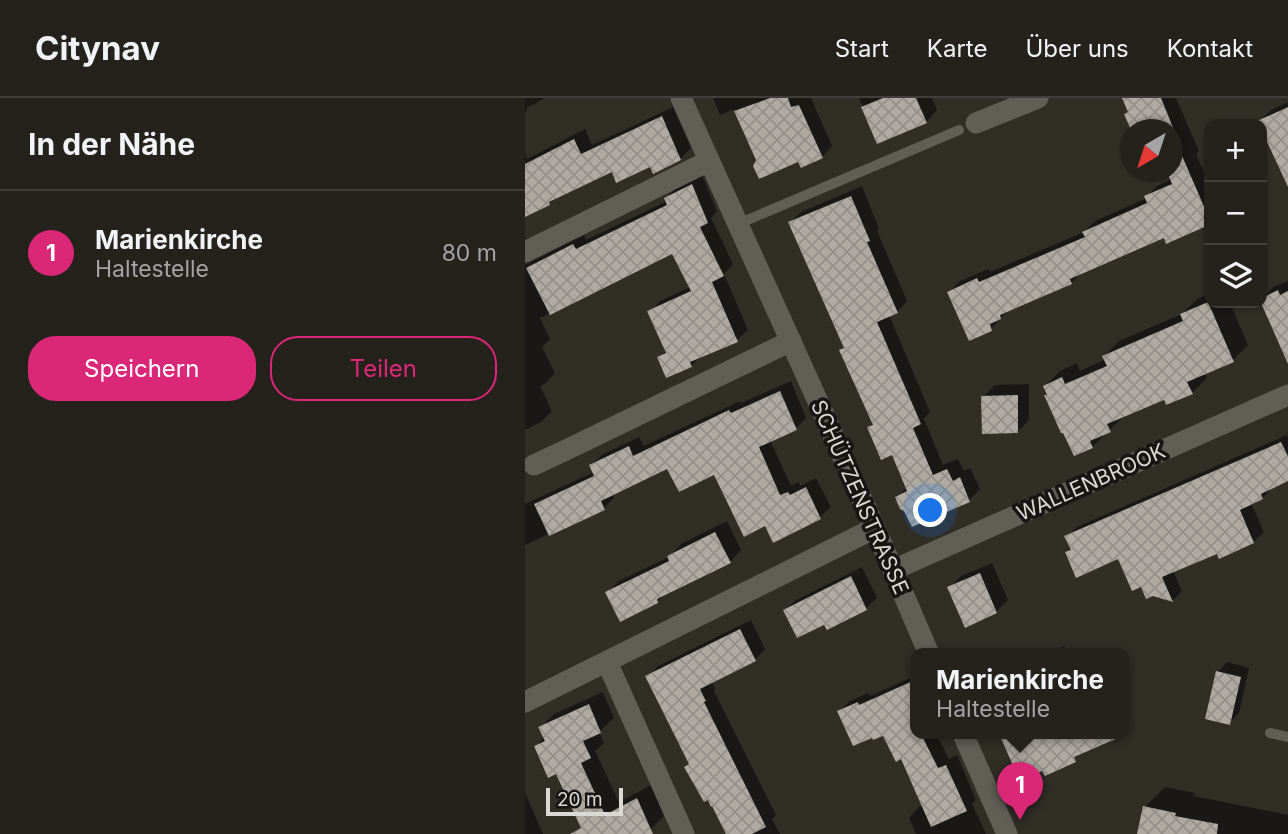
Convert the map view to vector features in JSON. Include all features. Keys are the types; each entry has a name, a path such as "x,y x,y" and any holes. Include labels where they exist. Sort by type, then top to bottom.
{"street":[{"name":"SCHÜTZENSTRASSE","path":"681,98 926,648"},
{"path":"967,127 1038,98"},
{"path":"525,253 709,161"},
{"path":"534,465 790,341"},
{"name":"WALLENBROOK","path":"893,570 1288,395"},
{"path":"525,702 875,528"},
{"path":"607,662 684,834"},
{"path":"965,739 1007,834"}],"lane":[{"path":"738,224 967,127"},
{"path":"1270,733 1288,737"}],"building":[{"path":"770,98 788,98 791,107 799,105 823,158 801,168 798,162 759,179 753,166 756,160 734,111"},
{"path":"883,98 916,98 927,123 877,144 861,107"},
{"path":"1122,98 1161,98 1170,119 1126,119 1124,114 1128,112"},
{"path":"1288,107 1288,187 1267,142 1267,119 1261,119"},
{"path":"662,116 681,160 653,174 650,167 616,183 612,172 549,202 550,205 525,217 525,164 574,139 581,154"},
{"path":"1183,158 1204,206 1204,227 1166,244 1164,238 1070,279 1072,284 1000,315 1001,319 990,324 992,331 969,341 947,292 977,278 979,282 1085,237 1082,232 1147,203 1144,196 1172,184 1171,182 1183,182"},
{"path":"692,184 708,223 700,227 724,276 712,282 738,342 690,362 692,367 666,378 657,357 666,353 647,311 691,291 672,254 550,315 526,268 573,244 576,249 667,205 664,198"},
{"path":"851,196 870,241 867,242 898,313 877,322 921,424 913,428 933,475 947,469 953,481 960,477 970,502 912,527 895,497 907,491 892,455 881,460 867,427 873,425 839,350 844,348 788,222"},
{"path":"1278,290 1280,295 1288,291 1288,364 1263,308 1267,308 1267,296"},
{"path":"1204,304 1204,308 1211,308 1234,362 1187,382 1193,394 1166,405 1164,400 1107,424 1111,432 1090,441 1093,448 1074,456 1044,395 1047,395 1043,386 1062,377 1065,384 1107,366 1102,356 1183,321 1180,314"},
{"path":"780,391 797,430 759,447 780,495 788,492 790,495 806,487 821,519 773,543 765,526 744,537 714,475 679,492 667,469 601,501 605,510 549,536 534,504 594,476 589,465 629,446 633,456 729,410 731,413"},
{"path":"1018,395 1018,433 982,434 981,396"},
{"path":"1281,442 1288,456 1288,481 1261,494 1263,499 1240,510 1254,543 1219,559 1217,554 1162,577 1173,602 1153,596 1146,599 1141,587 1132,591 1118,559 1076,578 1065,552 1071,550 1064,536"},
{"path":"715,532 731,563 657,599 658,603 620,622 605,592 669,561 667,556"},
{"path":"980,573 997,613 965,628 947,587"},
{"path":"851,576 867,610 827,630 824,625 797,638 783,610"},
{"path":"740,629 756,661 700,689 766,827 752,834 726,834 712,806 708,800 704,802 684,767 689,764 645,676"},
{"path":"1216,671 1241,677 1230,725 1205,719"},
{"path":"910,682 910,739 924,739 938,768 946,765 967,811 931,827 901,759 896,762 883,736 853,746 837,711 858,702 859,705"},
{"path":"589,704 601,733 583,741 591,758 581,763 605,815 637,798 653,834 570,834 581,828 556,774 548,778 534,746 545,741 538,727"},
{"path":"1001,739 1115,739 1074,757 1076,762 1045,776 1042,771 1020,781"},
{"path":"1143,806 1176,813 1175,816 1218,824 1217,834 1137,834"}],"place":[{"name":"Marienkirche","path":"1020,820"}]}
